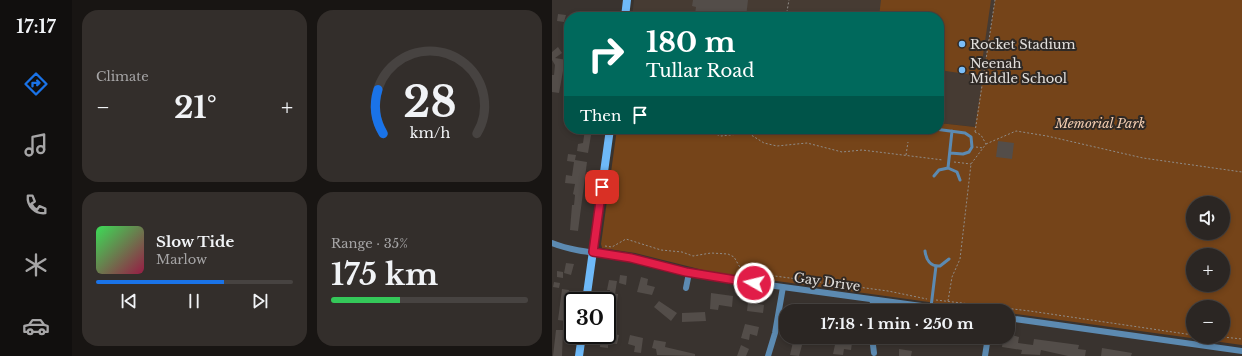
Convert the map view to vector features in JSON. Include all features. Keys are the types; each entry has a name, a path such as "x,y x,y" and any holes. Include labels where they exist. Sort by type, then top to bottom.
{"main road":[{"path":"626,12 627,0"},
{"path":"587,292 609,134"},
{"path":"579,356 581,344"}],"street":[{"name":"Gay Drive","path":"552,243 572,249 631,258 690,273 906,304"},
{"path":"686,288 690,273"},
{"path":"768,356 775,333 783,287"},
{"path":"873,300 873,304"},
{"path":"1015,319 1237,352"},
{"path":"873,344 874,353"},
{"path":"985,356 987,344"}],"lane":[{"path":"944,130 969,134 972,140 972,147 966,154 950,153"},
{"path":"948,168 952,131"},
{"path":"934,176 939,170 948,168 956,172 960,180"},
{"path":"925,251 928,261 936,266 946,263 949,259"},
{"path":"931,304 936,266"}],"path":[{"path":"787,12 789,0"},
{"path":"986,144 981,135 975,132 995,0"},
{"path":"948,302 952,277 960,259 972,164 986,144 1016,131 1047,136 1143,158 1242,172"},
{"path":"716,134 721,136 739,134"},
{"path":"750,134 764,143 777,146 807,143 842,152 862,150 972,164"},
{"path":"906,156 908,142"},
{"path":"972,147 983,148"},
{"path":"605,246 612,247 626,239 661,250 682,252 693,256 711,253 728,254 734,257 741,269 752,273 888,291 932,300 966,304"},
{"path":"1015,310 1139,326 1186,334"},
{"path":"1230,338 1242,339"}],"shaded area":[{"name":"Neenah Middle School","path":"634,0 995,0 976,127 944,124 944,12 633,12"}],"green space":[{"name":"Rocket Stadium","path":"881,0 991,0 980,76 944,71 944,12 880,12"},
{"name":"Memorial Park","path":"995,0 1242,0 1242,345 1230,343 1230,300 1186,300 1186,337 1015,314 1015,304 943,304 711,272 635,253 602,248 601,244 616,134 944,134 944,124 975,127"}],"building":[{"path":"693,0 748,0 747,12 695,12 696,7 692,6"},
{"path":"558,14 564,15 564,22 557,21"},
{"path":"558,47 562,53 555,58 564,60 564,71 559,93 552,92 552,75 554,75 555,65 552,60 552,52"},
{"path":"584,134 591,134 588,153 577,151 578,144 583,143"},
{"path":"998,141 1014,143 1012,159 996,157"},
{"path":"568,154 576,155 575,160 587,162 578,231 570,230 572,205 574,205 575,195 573,194 575,184 565,183 566,175 572,176 574,162 567,161"},
{"path":"566,263 574,264 571,275 564,273"},
{"path":"557,271 563,272 563,278 557,277"},
{"path":"620,275 627,276 626,285 619,283"},
{"path":"641,277 648,279 647,285 655,287 652,295 637,292"},
{"path":"609,280 617,281 615,292 610,292 610,290 607,290"},
{"path":"554,282 560,283 559,288 553,287"},
{"path":"562,289 569,290 569,292 564,292 564,321 558,320"},
{"path":"711,293 733,296 732,307 719,305 718,310 710,309"},
{"path":"616,294 618,294 616,310"},
{"path":"659,301 677,313 671,321 654,307"},
{"path":"748,302 764,305 763,313 747,311"},
{"path":"705,312 706,321 682,322 682,313"},
{"path":"745,324 759,327 757,336 750,334 749,340 741,338"},
{"path":"556,330 563,330 562,356 553,356"},
{"path":"616,334 619,335 616,344"},
{"path":"630,335 643,338 641,353 634,352 635,346 628,344"},
{"path":"1015,336 1019,337 1018,343 1033,345 1034,339 1079,345 1078,349 1086,350 1085,356 1068,356 1041,350 1040,355 1021,354 1022,350 1002,347 1002,344 1015,344"},
{"path":"654,340 666,342 665,347 695,354 695,356 657,355 656,349 652,348"},
{"path":"600,344 608,344 608,348 600,347"},
{"path":"793,344 802,344 799,356 790,355"},
{"path":"835,344 852,344 851,350 844,349 843,355 833,354"},
{"path":"741,345 749,349 746,356 737,356"},
{"path":"1102,348 1132,353 1131,356 1101,356"},
{"path":"899,349 912,351 911,356 899,356"}],"place":[{"name":"Rocket Stadium","path":"962,44"},
{"name":"Neenah Middle School","path":"962,70"}],"route":[{"path":"602,187 593,252 631,258 670,269 710,277 754,283"}]}
